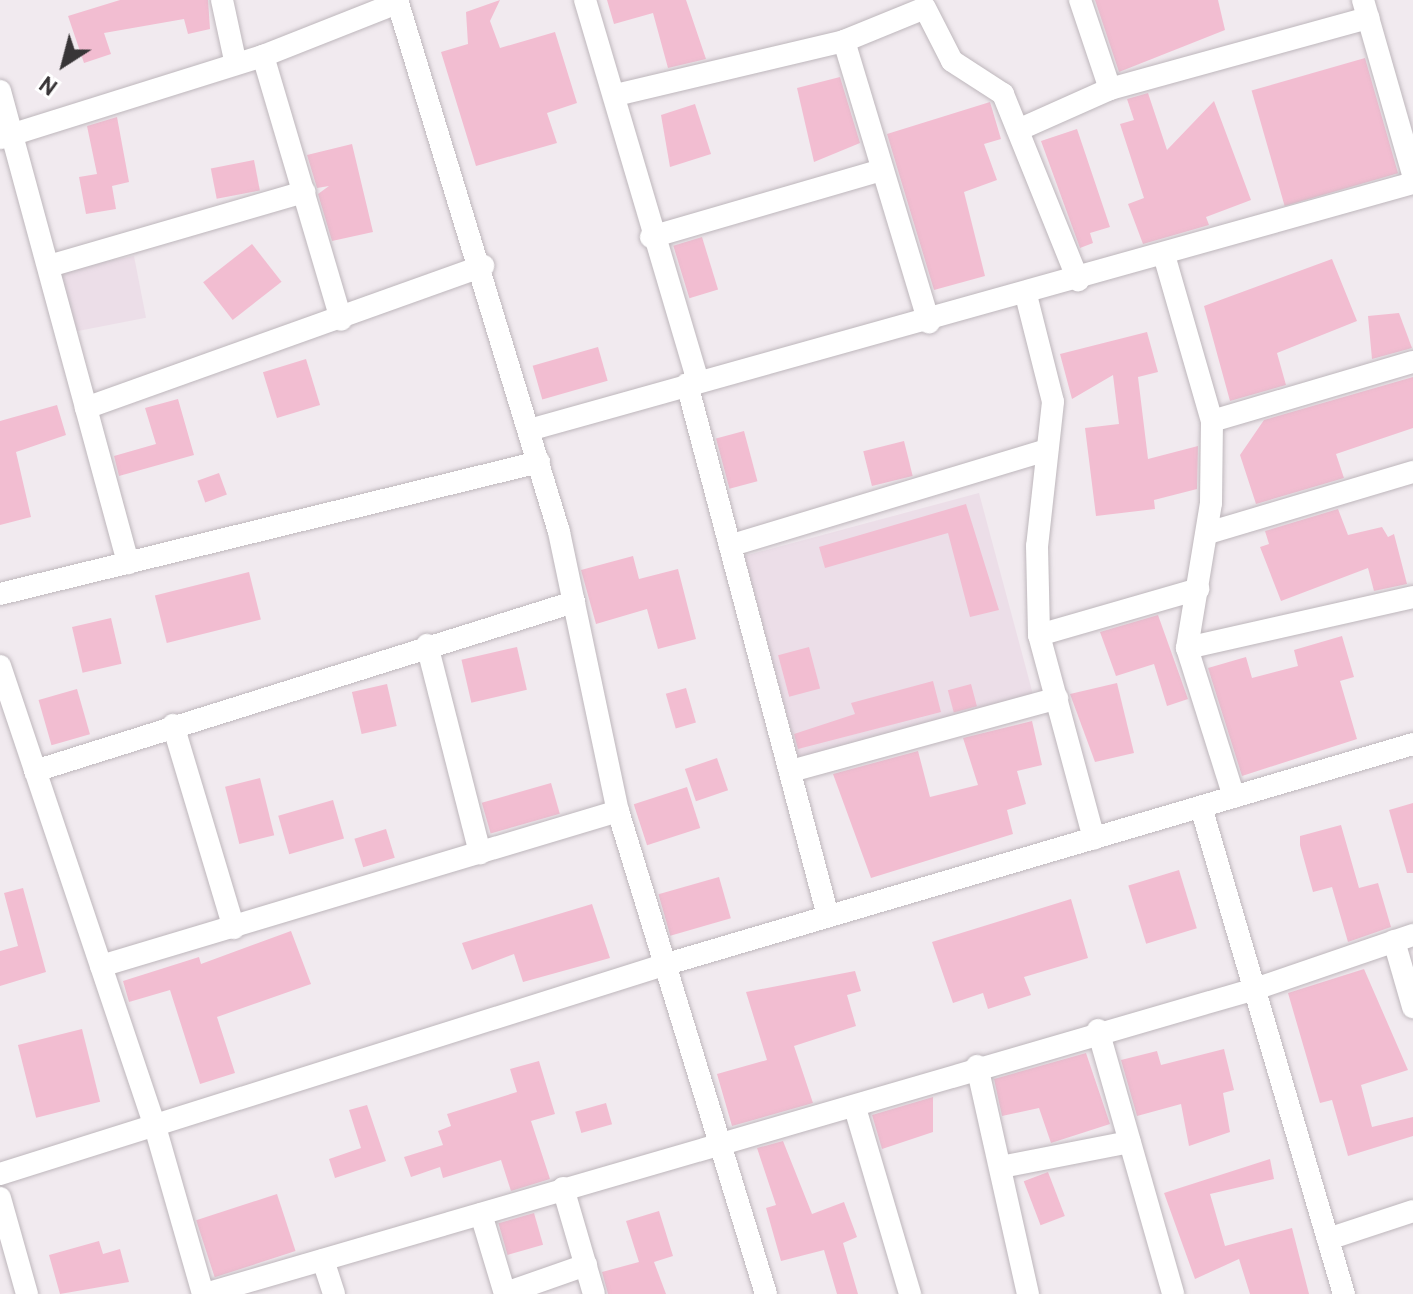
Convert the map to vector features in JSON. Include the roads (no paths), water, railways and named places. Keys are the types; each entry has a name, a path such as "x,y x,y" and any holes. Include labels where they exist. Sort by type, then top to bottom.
{"street":[{"path":"222,0 235,60"},
{"path":"585,0 616,95 828,916"},
{"path":"1080,0 1110,89"},
{"path":"6,136 235,60 263,56 397,1 483,266 539,462 574,602 618,811 766,1294"},
{"path":"616,95 844,41 923,4 952,61 1003,94 1078,280"},
{"path":"1018,130 1110,89 1366,9 1413,174"},
{"path":"844,41 929,322"},
{"path":"263,56 341,320"},
{"path":"0,91 6,136 49,266 128,563"},
{"path":"651,237 881,170"},
{"path":"529,430 692,382 1026,295 1413,183"},
{"path":"49,266 304,192"},
{"path":"1164,255 1212,421 1208,533 1187,648 1234,797"},
{"path":"86,408 341,320 483,266"},
{"path":"1026,295 1053,402 1037,546 1039,635 1094,839"},
{"path":"1212,421 1413,362"},
{"path":"732,545 1047,450"},
{"path":"0,594 539,462"},
{"path":"1208,533 1413,472"},
{"path":"1039,635 1198,589"},
{"path":"1187,648 1413,597"},
{"path":"35,771 427,645 574,602"},
{"path":"427,645 480,853"},
{"path":"0,666 156,1130 204,1294 721,1142 855,1108 977,1066 1098,1030 1255,989 1404,938 1413,1007"},
{"path":"791,771 1057,698"},
{"path":"173,725 234,928"},
{"path":"0,1174 156,1130 667,964 1413,744"},
{"path":"1201,807 1344,1294"},
{"path":"101,966 618,811"},
{"path":"1098,1030 1173,1294"},
{"path":"977,1066 1028,1294"},
{"path":"855,1108 910,1294"},
{"path":"1001,1167 1130,1142"},
{"path":"563,1188 594,1294"},
{"path":"0,1198 27,1294"},
{"path":"1328,1239 1413,1211"},
{"path":"481,1214 506,1293 586,1265"},
{"path":"323,1260 334,1294"}]}
